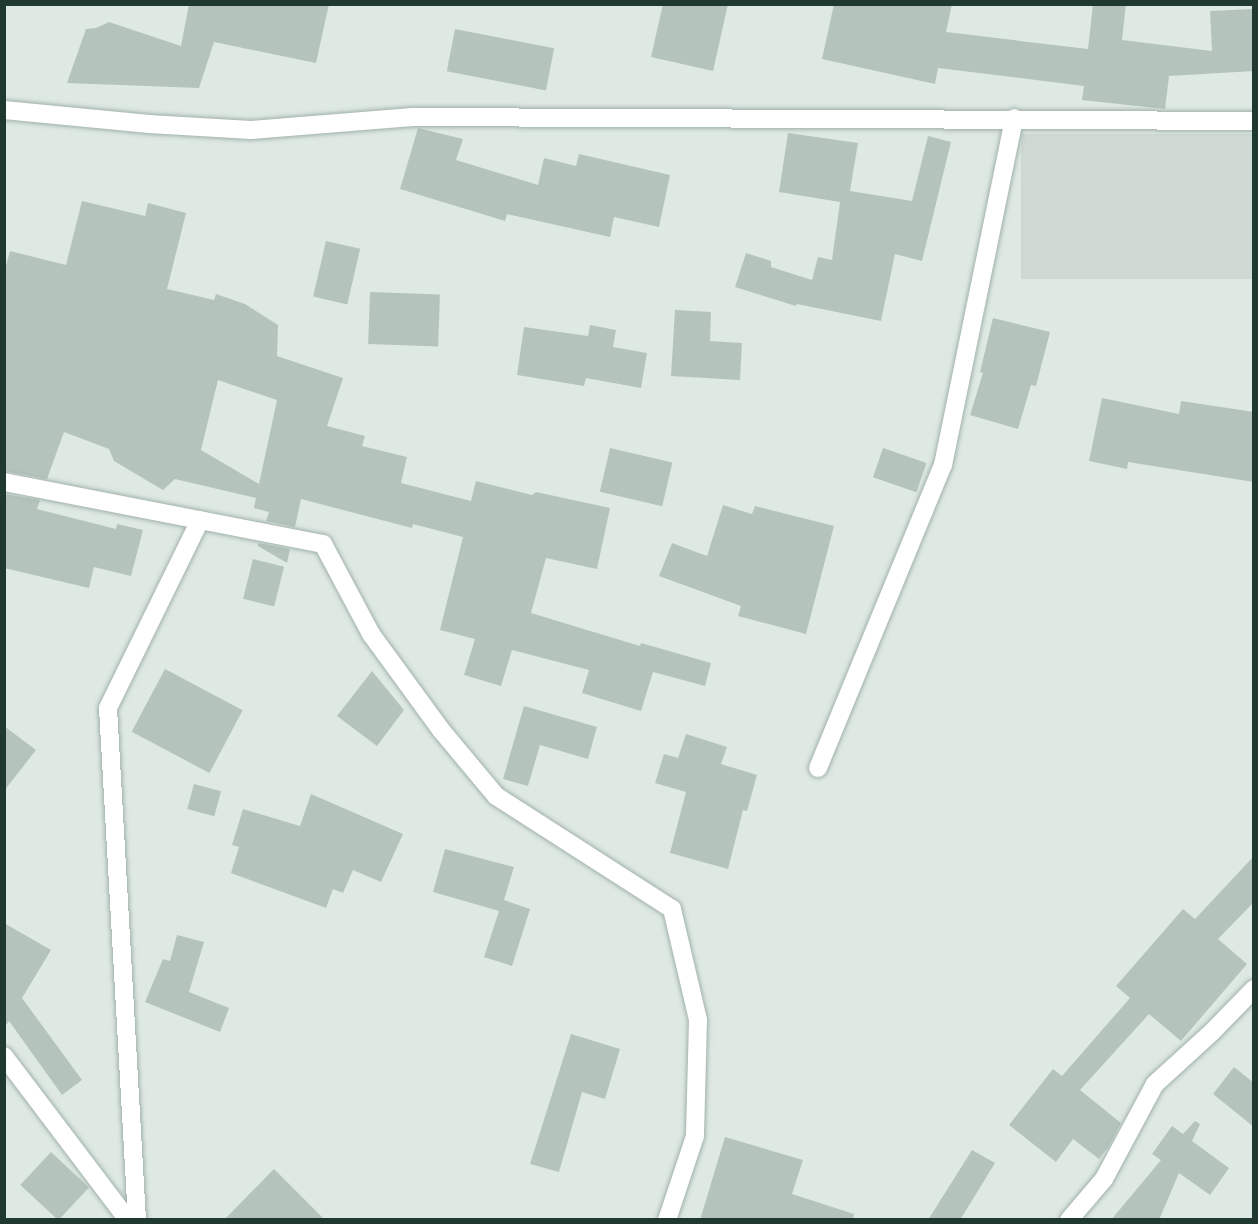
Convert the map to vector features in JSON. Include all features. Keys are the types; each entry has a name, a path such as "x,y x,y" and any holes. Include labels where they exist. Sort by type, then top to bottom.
{"street":[{"path":"4,110 149,124 251,130 412,117 1014,118 1254,121"},
{"path":"818,768 943,465 1014,118"},
{"path":"4,482 323,544 371,634 441,730 496,796 672,909 698,1020 695,1136 667,1220"},
{"path":"137,1220 108,708 200,520"},
{"path":"1069,1220 1104,1179 1155,1084 1212,1032 1254,989"},
{"path":"4,1056 128,1220"}],"shaded area":[{"path":"1021,134 1253,134 1253,279 1021,279"}],"building":[{"path":"189,4 329,4 316,63 214,42 199,88 67,83 86,29 96,28 109,22 181,46"},
{"path":"663,4 728,4 713,71 651,57"},
{"path":"834,4 952,4 946,32 1088,49 1093,4 1126,4 1122,40 1212,51 1210,11 1254,9 1254,71 1169,76 1165,109 1082,100 1084,86 938,68 935,84 822,59"},
{"path":"455,29 554,48 546,90 447,71"},
{"path":"418,128 463,139 456,160 538,185 544,158 576,166 579,154 670,175 659,227 614,217 610,237 507,214 505,221 400,189"},
{"path":"788,133 858,143 850,191 912,201 928,136 951,142 922,261 895,254 881,321 797,304 796,306 735,287 746,253 771,261 771,267 812,280 818,257 832,260 840,202 779,192"},
{"path":"82,201 145,216 148,203 186,213 167,289 214,300 216,294 245,304 278,325 277,356 343,378 327,426 365,436 362,446 407,457 401,483 471,501 476,481 532,495 536,492 610,508 597,569 546,558 531,613 640,646 641,643 711,663 705,686 653,672 641,711 582,693 589,670 512,650 501,686 464,675 475,639 440,630 463,537 413,524 412,528 301,499 295,527 266,521 269,512 254,508 256,498 175,479 163,490 114,461 109,449 64,432 47,479 4,471 4,273 10,251 66,265","holes":["218,380 277,400 259,484 201,450"]},
{"path":"326,241 360,249 347,304 313,297"},
{"path":"370,292 440,294 438,346 368,344"},
{"path":"675,310 711,312 710,341 742,343 740,380 671,376"},
{"path":"993,318 1050,332 1036,386 1031,385 1018,429 970,415 983,373 980,372"},
{"path":"590,325 616,330 613,347 647,353 641,388 586,378 584,386 517,375 524,327 588,336"},
{"path":"1102,398 1179,414 1181,401 1254,412 1254,482 1128,462 1127,469 1089,461"},
{"path":"610,448 672,462 662,506 600,492"},
{"path":"883,448 926,463 916,492 873,477"},
{"path":"4,494 40,500 37,509 116,529 117,524 143,530 131,576 94,567 89,588 4,568"},
{"path":"723,505 752,514 755,506 834,526 806,634 738,616 741,606 659,576 672,543 707,556"},
{"path":"258,543 290,549 287,563 258,546"},
{"path":"253,559 284,567 274,607 243,599"},
{"path":"165,669 243,710 209,773 132,732"},
{"path":"372,671 404,710 377,746 337,716"},
{"path":"524,706 597,727 588,759 540,745 528,786 503,779"},
{"path":"4,726 36,750 4,791"},
{"path":"686,734 727,747 721,764 757,775 747,811 743,810 728,869 670,853 686,792 655,783 664,754 678,758"},
{"path":"194,784 221,791 214,816 187,809"},
{"path":"311,794 403,834 381,882 353,870 343,893 333,889 326,908 231,873 239,847 232,845 243,809 300,826"},
{"path":"445,849 514,867 504,900 530,909 512,966 484,957 499,911 433,892"},
{"path":"1254,856 1254,902 1218,939 1247,964 1181,1041 1149,1014 1080,1090 1121,1123 1109,1146 1099,1159 1073,1139 1056,1162 1009,1125 1053,1069 1062,1076 1130,998 1116,986 1183,909 1195,919"},
{"path":"4,923 51,950 22,998 82,1080 62,1095 9,1021 4,1028"},
{"path":"177,935 204,942 189,992 229,1008 220,1032 145,1002 163,959 170,961"},
{"path":"571,1034 620,1049 605,1099 582,1092 559,1172 530,1164"},
{"path":"1234,1067 1254,1083 1254,1127 1213,1094"},
{"path":"1195,1121 1200,1124 1192,1141 1229,1168 1210,1195 1179,1173 1159,1220 1111,1220 1161,1160 1152,1154 1172,1126 1183,1134"},
{"path":"725,1137 803,1160 792,1194 854,1214 853,1220 700,1220"},
{"path":"972,1150 995,1163 960,1220 928,1220"},
{"path":"51,1152 89,1187 58,1220 20,1185"},
{"path":"274,1169 325,1220 224,1220"}]}
